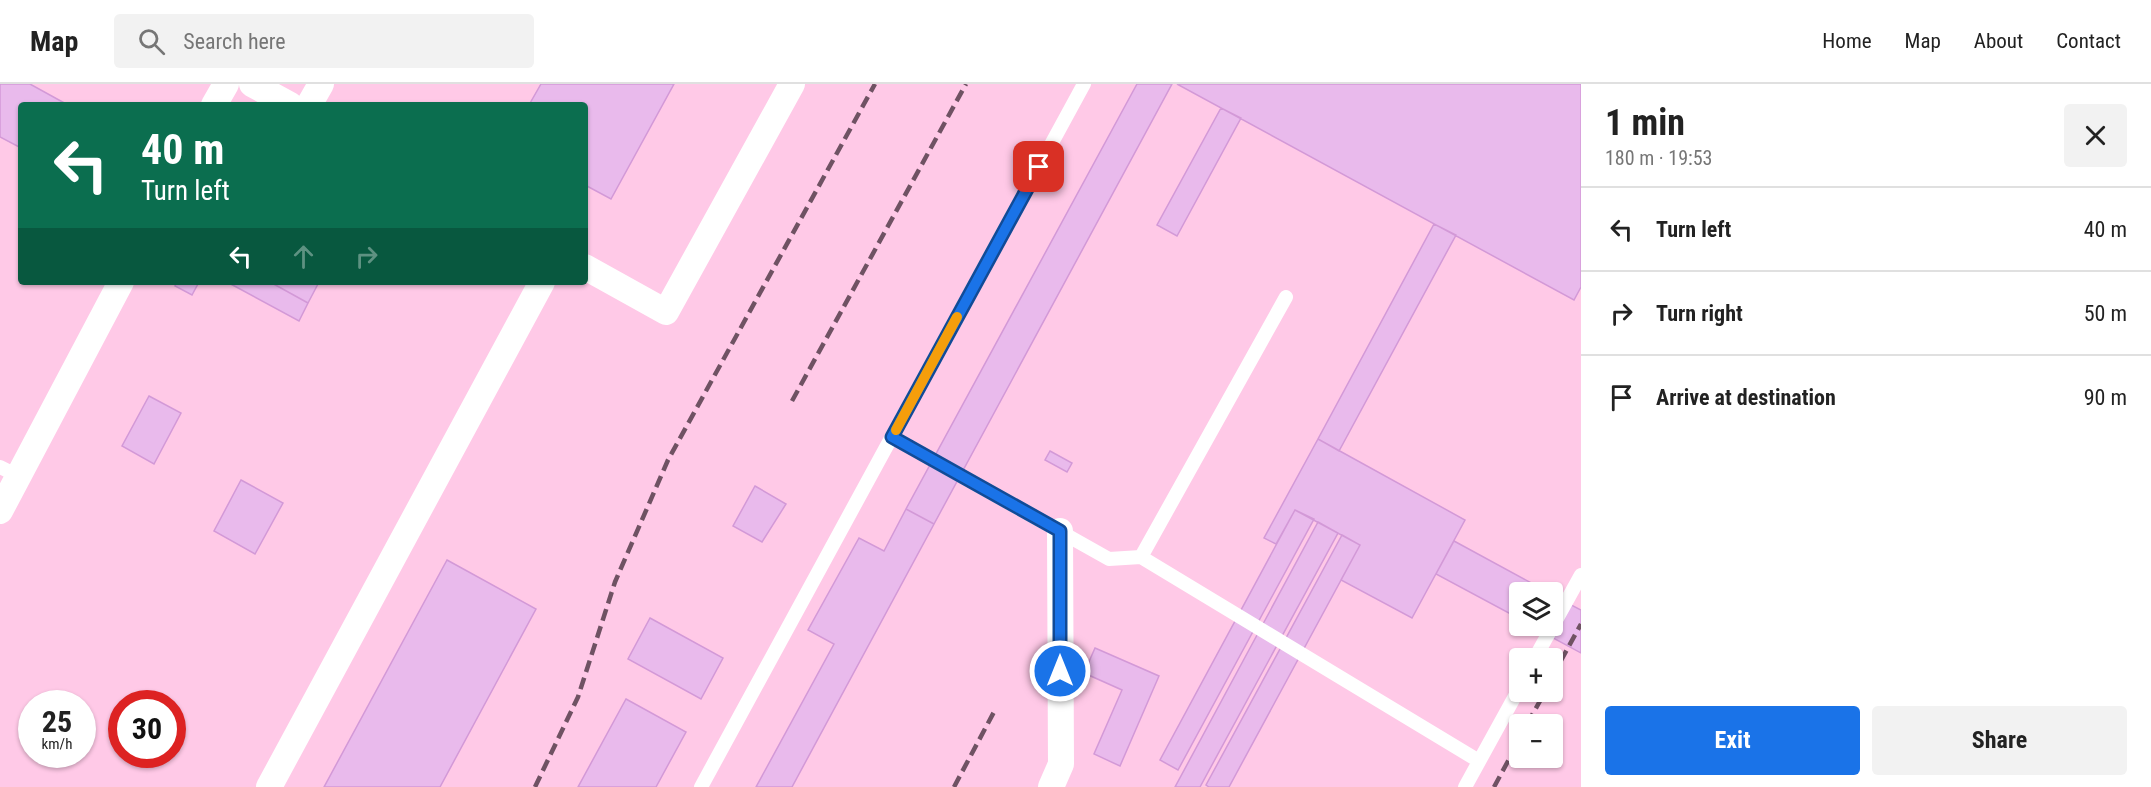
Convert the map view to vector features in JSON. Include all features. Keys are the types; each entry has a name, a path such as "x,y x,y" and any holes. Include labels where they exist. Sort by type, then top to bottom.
{"street":[{"path":"216,102 226,84"},
{"path":"252,84 285,102"},
{"path":"311,102 321,84"},
{"path":"588,269 666,312 792,84"},
{"path":"0,511 9,472 119,285"},
{"path":"269,787 540,285"},
{"path":"1051,787 1060,764 1060,531"}],"lane":[{"path":"701,787 1084,84"},
{"path":"1141,557 1286,297"},
{"path":"892,437 1109,559 1141,557 1479,761"},
{"path":"1541,648 1581,575"},
{"path":"1465,787 1512,702"}],"shaded area":[{"path":"0,84 1581,84 1581,787 0,787"}],"building":[{"path":"0,84 30,84 63,102 18,102 18,146 0,137"},
{"path":"541,84 674,84 611,199 588,187 588,102 531,102"},
{"path":"1137,84 1172,84 934,524 906,509"},
{"path":"1177,84 1581,84 1581,287 1574,300"},
{"path":"1221,108 1241,118 1177,236 1157,225"},
{"path":"1434,224 1456,235 1339,451 1318,439"},
{"path":"176,285 197,285 192,295"},
{"path":"233,285 275,285 308,303 299,321"},
{"path":"275,285 317,285 308,303"},
{"path":"149,396 181,413 154,464 122,446"},
{"path":"1318,439 1465,520 1412,618 1341,580 1360,545 1295,510 1276,544 1264,538"},
{"path":"1050,451 1072,463 1067,472 1045,460"},
{"path":"241,480 283,503 255,554 214,531"},
{"path":"755,486 786,504 762,542 733,526"},
{"path":"906,509 934,524 792,787 756,787 834,644 808,630 859,538 884,551"},
{"path":"1295,510 1314,519 1178,770 1160,760"},
{"path":"1318,522 1338,533 1200,787 1175,787"},
{"path":"1342,535 1360,545 1229,787 1209,787 1206,785"},
{"path":"1454,541 1530,582 1509,582 1509,613 1436,574"},
{"path":"447,560 536,609 440,787 324,787"},
{"path":"1563,601 1581,610 1581,653 1550,636 1563,636"},
{"path":"650,618 723,658 701,699 628,659"},
{"path":"1095,648 1159,676 1120,766 1094,754 1122,690 1084,673"},
{"path":"626,699 686,732 656,787 578,787"}],"railway":[{"path":"535,787 578,697 615,582 668,460 875,84"},
{"path":"792,401 966,84"},
{"path":"1563,657 1581,624"},
{"path":"1533,714 1539,702"},
{"path":"954,787 995,710"},
{"path":"1494,787 1509,759"}],"slow traffic":[{"path":"896,430 957,317"}],"route":[{"path":"1039,167 892,437 1060,531 1060,671"}]}
